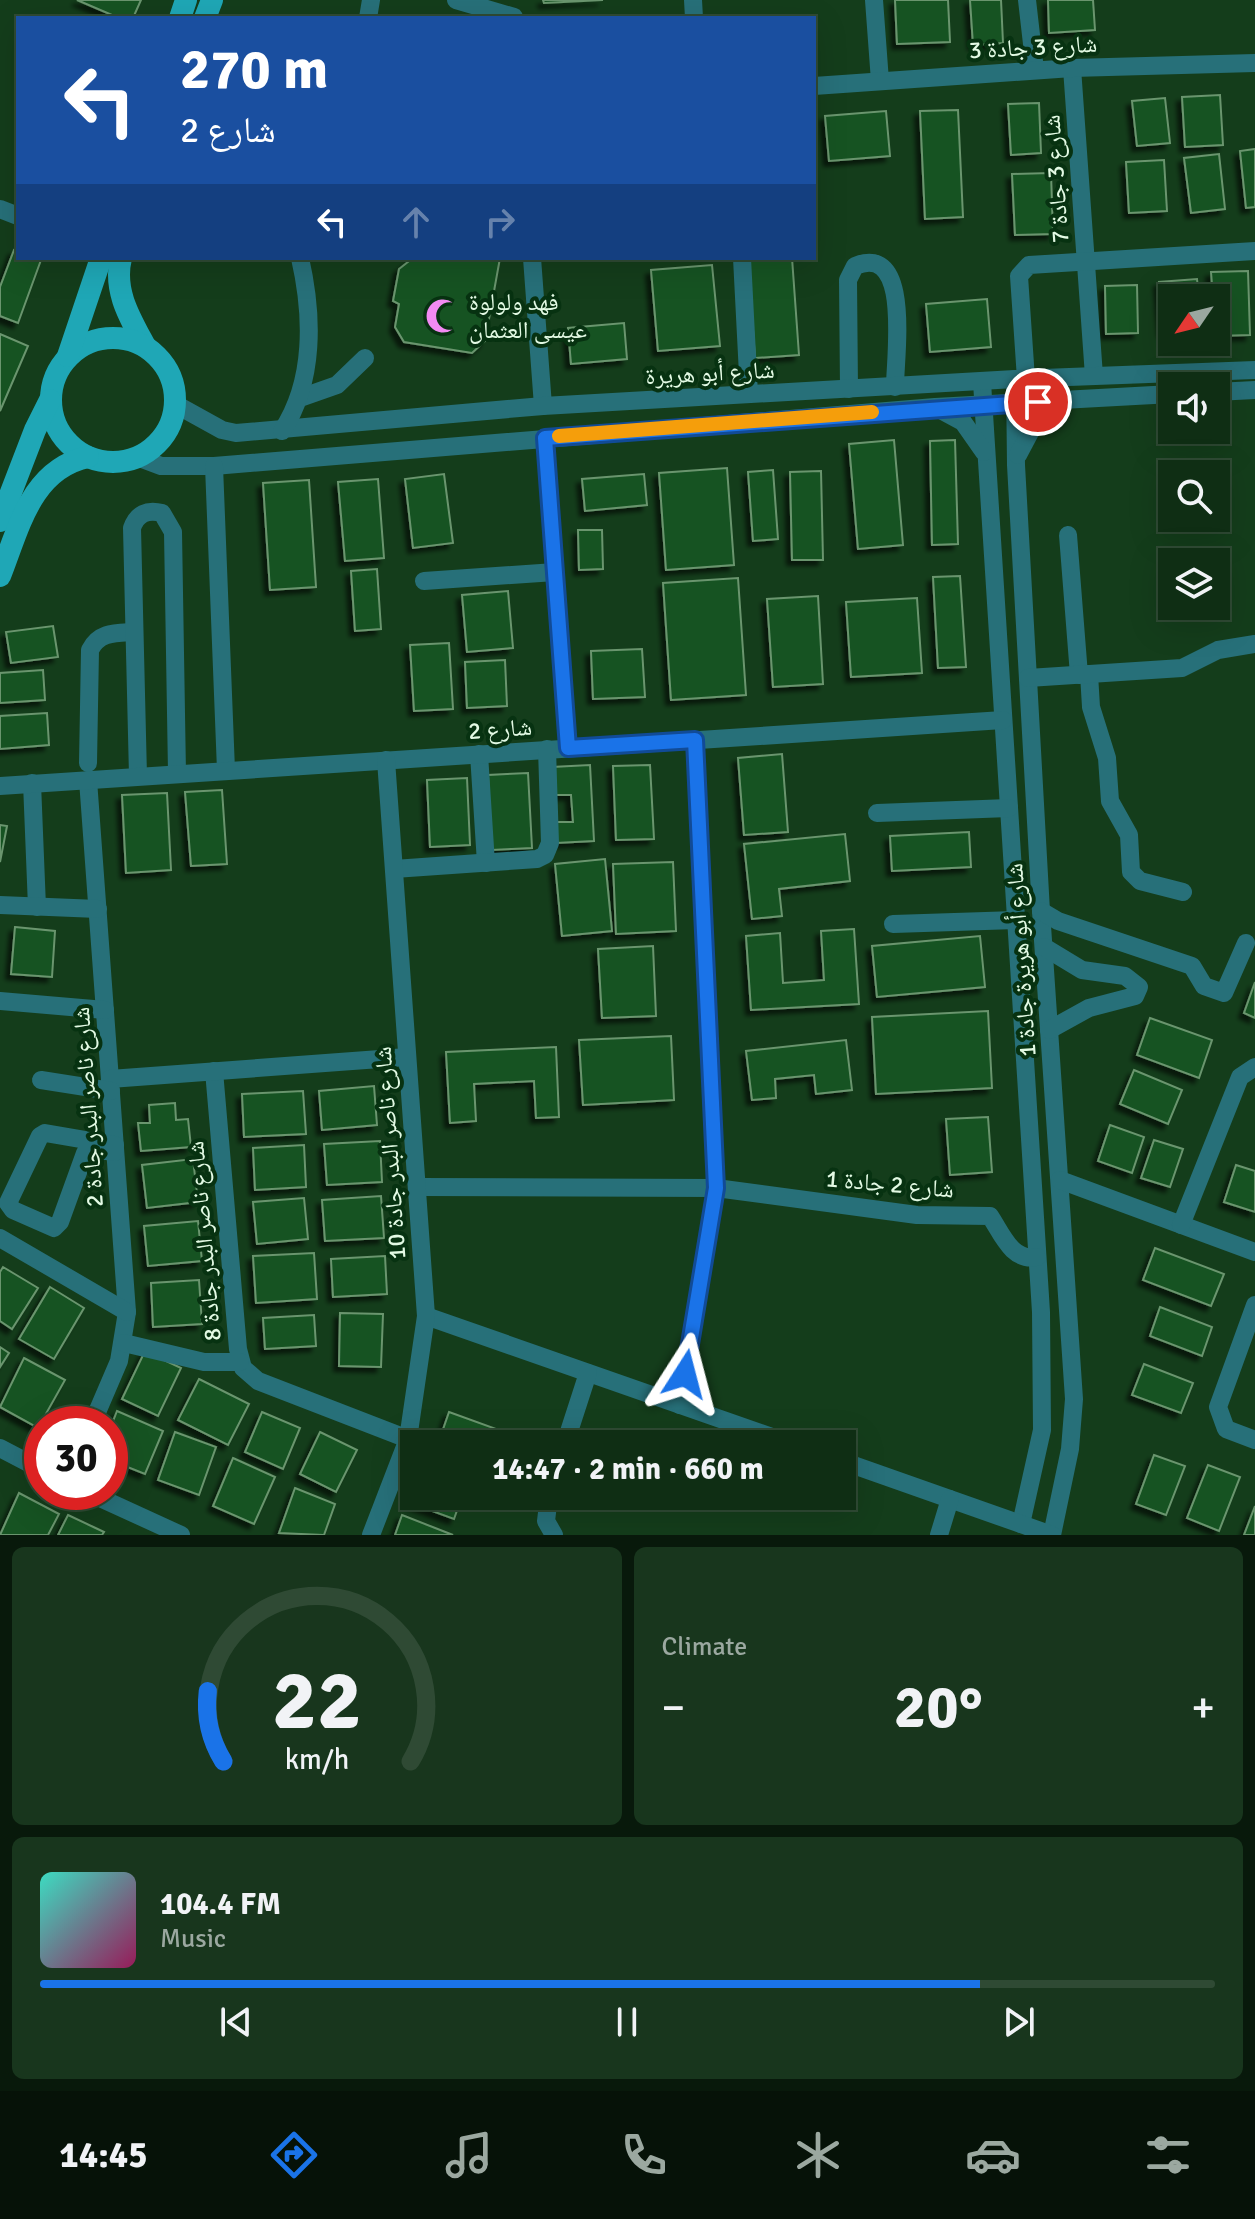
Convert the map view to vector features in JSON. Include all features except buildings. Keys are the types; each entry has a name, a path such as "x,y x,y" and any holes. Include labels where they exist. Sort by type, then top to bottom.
{"main road":[{"path":"0,521 35,430 50,400 52,384 68,356 100,260"},
{"path":"50,400 57,428 76,450 88,457 113,462 137,457 149,451 167,430 175,404 175,390 165,365 145,346 125,310 118,283 121,260"},
{"path":"68,356 79,347 105,337 132,340 145,346"},
{"path":"0,576 38,488 55,470 88,457"}],"street":[{"path":"456,0 505,16 513,0"},
{"path":"874,0 880,81"},
{"path":"1027,0 1035,70"},
{"name":"شارع 3 جادة 3","path":"816,86 1072,68 1255,63"},
{"name":"شارع 3 جادة 7","path":"1072,68 1085,261 1255,251"},
{"path":"282,431 300,398 307,365 308,312 300,260"},
{"path":"532,260 543,406"},
{"path":"742,260 749,394"},
{"path":"1085,261 1094,376"},
{"name":"شارع أبو هريرة جادة 1","path":"1052,1535 1070,1449 1074,1399 1041,911 1013,403 1020,379 1021,270 1029,265 1085,261"},
{"path":"849,389 848,280 855,266 877,262 886,267 895,284 895,387"},
{"path":"300,398 337,385 365,358"},
{"name":"شارع أبو هريرة","path":"175,404 222,430 282,431 543,406 1020,379 1255,370"},
{"name":"شارع أبو هريرة جادة 1","path":"982,382 1037,1257 1042,1430 1013,1527"},
{"path":"1230,391 1255,390"},
{"name":"شارع أبو هريرة","path":"137,457 161,466 214,466 935,407 1158,395"},
{"path":"1016,465 1029,431 1043,413 1062,400"},
{"path":"935,407 963,422 977,438 986,458"},
{"path":"545,438 568,748"},
{"path":"214,466 226,770"},
{"path":"138,776 132,528 140,515 154,511 167,518 173,532 177,773"},
{"path":"1068,535 1084,674 1107,758 1110,801 1129,835 1131,872 1140,881 1183,892"},
{"path":"424,581 555,572"},
{"name":"شارع ناصر البدر جادة 2","path":"101,1406 114,1378 124,1343 127,1312 88,771 90,650 97,640 107,634 133,632"},
{"path":"1028,678 1182,668 1218,650 1255,644"},
{"name":"شارع 2","path":"0,786 32,783 88,771 138,776 1003,720"},
{"path":"680,1405 716,1188 695,740"},
{"path":"394,869 537,859 548,851 547,749"},
{"path":"479,754 486,863"},
{"name":"شارع ناصر البدر جادة 10","path":"386,760 426,1316 409,1430"},
{"path":"32,783 37,907"},
{"path":"877,813 1009,808"},
{"path":"0,905 98,909"},
{"path":"1041,911 1058,921 1192,966 1204,986 1224,993 1246,943"},
{"path":"893,924 1016,920"},
{"path":"1044,947 1082,970 1125,976 1139,987 1135,996 1089,1008 1049,1030"},
{"path":"0,1001 105,1010"},
{"path":"41,1080 110,1085 214,1071 407,1057"},
{"path":"1181,1225 1240,1077 1255,1067"},
{"name":"شارع ناصر البدر جادة 8","path":"214,1071 240,1362 247,1373 258,1381 400,1436"},
{"path":"45,1133 115,1148 89,1149 85,1153 60,1222 54,1228 13,1210 8,1203 40,1136 45,1133"},
{"path":"1060,1180 1255,1252"},
{"name":"شارع 2 جادة 1","path":"418,1187 716,1188 917,1215 990,1216 1015,1253 1027,1259 1037,1257"},
{"path":"0,1238 127,1312"},
{"path":"1255,1305 1218,1407 1226,1429 1255,1440"},
{"path":"426,1316 752,1430"},
{"path":"124,1343 204,1362 240,1362"},
{"path":"570,1430 588,1373"},
{"path":"0,1448 24,1461"},
{"name":"شارع ناصر البدر جادة 10","path":"371,1535 400,1460"},
{"path":"856,1466 950,1499 1013,1527 1052,1535"},
{"path":"939,1535 950,1499"},
{"path":"126,1510 181,1535"},
{"path":"547,1510 546,1521 554,1535"}],"slow traffic":[{"path":"559,436 872,412"}],"place":[{"name":"فهد ولولوة عيسى العثمان","path":"443,316"}],"route":[{"path":"685,1374 716,1188 695,740 568,748 545,438 935,407 1038,402"}]}
